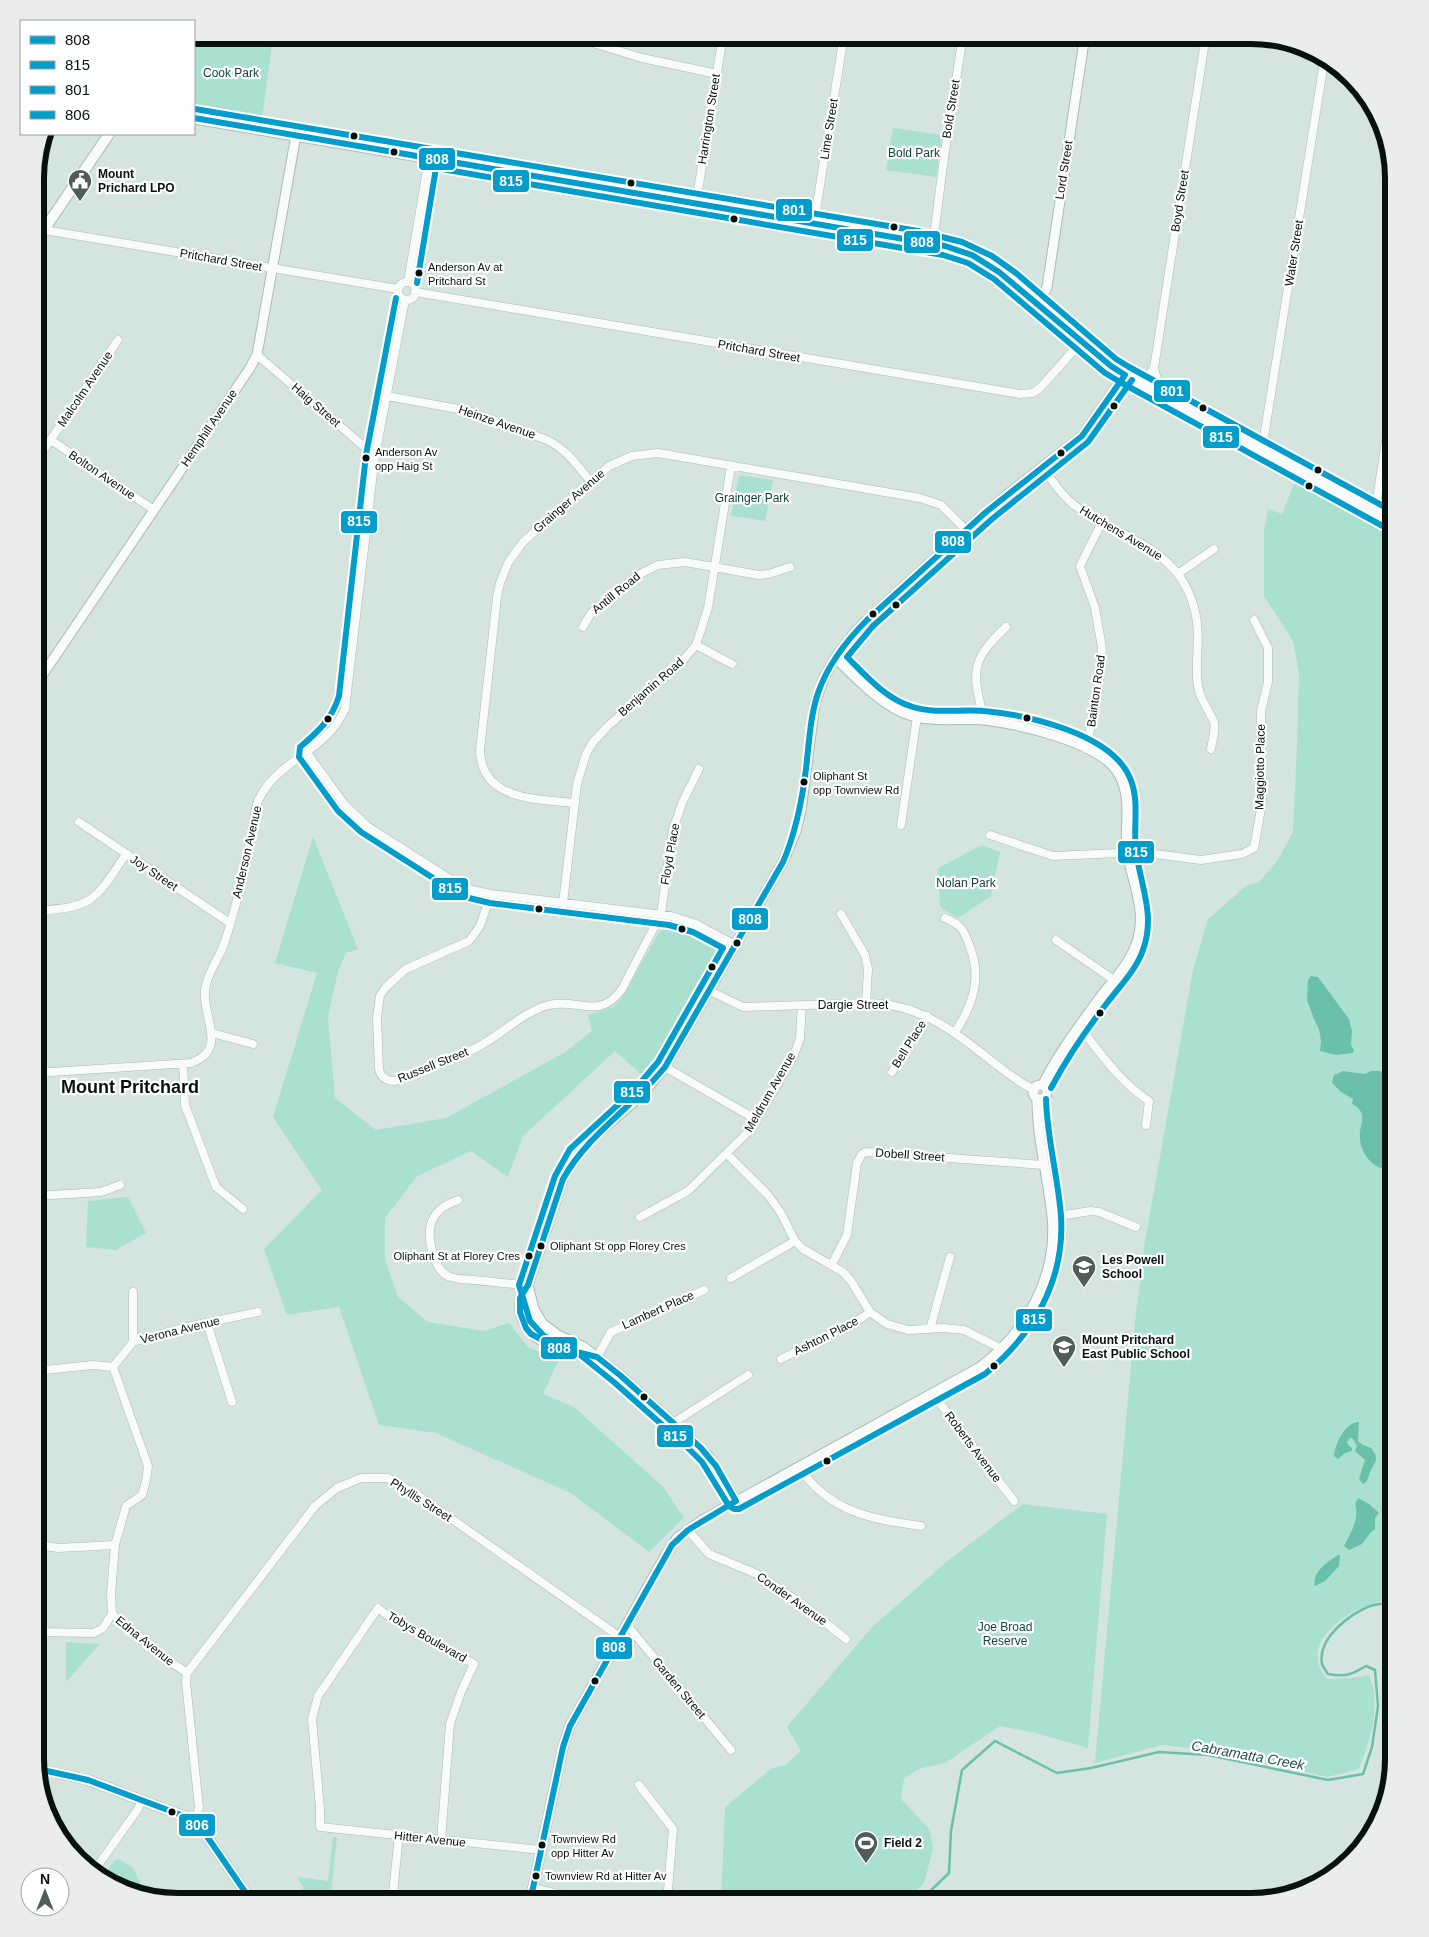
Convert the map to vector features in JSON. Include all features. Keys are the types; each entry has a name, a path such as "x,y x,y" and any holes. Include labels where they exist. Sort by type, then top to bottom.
{"main road":[{"path":"195,118 933,243 959,250 988,264 1125,375 1385,517"},
{"path":"44,230 108,135"}],"street":[{"path":"609,44 667,64 717,74"},
{"name":"Harrington Street","path":"696,204 722,44"},
{"name":"Lime Street","path":"814,223 843,44"},
{"name":"Bold Street","path":"933,243 962,44"},
{"name":"Lord Street","path":"1039,304 1047,287 1084,44"},
{"name":"Boyd Street","path":"1162,395 1154,368 1205,44"},
{"name":"Water Street","path":"1262,450 1324,65"},
{"name":"Hemphill Avenue","path":"44,673 258,355 296,136"},
{"path":"408,282 429,158"},
{"name":"Pritchard Street","path":"44,230 398,289"},
{"path":"408,282 414,286 415,292 410,299 405,300 399,296 398,289 400,285 408,282"},
{"name":"Pritchard Street","path":"415,292 1020,394 1033,393 1041,387 1082,341"},
{"name":"Anderson Avenue","path":"212,1033 206,1011 205,990 230,923 245,865 258,800 263,790 278,772 307,753 334,730 345,709 375,456 405,300"},
{"name":"Malcolm Avenue","path":"44,450 118,340"},
{"name":"Haig Street","path":"258,355 375,456"},
{"path":"1137,381 1147,377 1154,368"},
{"path":"597,1356 556,1347 531,1334 526,1328 520,1312 520,1298 528,1285 569,1166 587,1143 641,1095 665,1067 783,862 796,831 804,789 815,703 824,678 835,658 867,620 966,530 1082,436 1125,375"},
{"name":"Heinze Avenue","path":"387,396 469,411 548,440 558,445 570,456 590,481"},
{"name":"Bolton Avenue","path":"51,440 154,510"},
{"path":"1375,512 1385,447"},
{"name":"Grainger Avenue","path":"574,803 513,795 502,790 487,775 483,767 480,750 497,597 504,572 514,552 523,542 609,466 620,460 645,453 658,454 930,500 948,510 966,530"},
{"name":"Benjamin Road","path":"563,902 574,803 581,768 593,742 617,717 679,665 696,645 708,608 731,466"},
{"name":"Hutchens Avenue","path":"1042,467 1067,500 1157,553 1179,573 1190,594 1196,614 1198,687 1204,706 1214,724 1211,749"},
{"name":"Bainton Road","path":"1086,749 1098,692 1102,648 1095,608 1080,566 1102,522"},
{"path":"1179,573 1214,549"},
{"name":"Antill Road","path":"583,627 591,613 648,569 658,565 685,562 759,575 769,574 790,567"},
{"name":"Maggiotto Place","path":"1128,852 1201,860 1242,854 1254,848 1262,803 1261,711 1268,682 1268,648 1254,620"},
{"path":"984,720 976,686 976,668 982,652 1006,627"},
{"path":"696,645 732,664"},
{"path":"531,1893 566,1736 575,1716 677,1538 736,1501 933,1394 980,1366 1002,1349 1029,1314 1042,1288 1050,1259 1052,1217 1039,1132 1037,1085 1043,1084 1058,1054 1114,980 1135,947 1140,926 1140,902 1128,852 1127,796 1118,772 1111,764 1086,749 1049,734 984,720 917,717 901,712 887,704 835,658"},
{"path":"901,825 917,717"},
{"path":"307,753 345,805 367,826 450,879 472,890 491,894 661,914 688,921 735,945"},
{"name":"Floyd Place","path":"661,914 673,829 683,801 699,769"},
{"name":"Joy Street","path":"79,822 230,923"},
{"path":"990,835 1054,856 1128,852"},
{"path":"44,910 67,909 87,902 103,888 126,854"},
{"name":"Russell Street","path":"491,894 480,926 469,941 406,969 391,980 380,996 377,1017 379,1069 382,1077 386,1080 395,1081 476,1048 532,1011 558,1004 594,1008 610,1002 622,989 661,914"},
{"path":"841,914 865,955 868,969 866,1003"},
{"path":"946,918 959,926 966,937 976,966 976,980 970,1007 955,1032"},
{"path":"1056,940 1114,980"},
{"name":"Dargie Street","path":"710,991 743,1007 866,1003 895,1005 911,1009 955,1032 1036,1094"},
{"name":"Meldrum Avenue","path":"640,1217 688,1192 744,1137 757,1120 797,1046 801,1028 802,1005"},
{"name":"Bell Place","path":"892,1072 927,1016"},
{"path":"1078,1026 1124,1082 1149,1101 1146,1126"},
{"path":"44,1072 183,1064 199,1060 205,1054 210,1048 212,1033 253,1044"},
{"path":"183,1064 185,1105 216,1186 243,1209"},
{"path":"665,1067 757,1120"},
{"name":"Dobell Street","path":"832,1264 847,1235 857,1163 862,1154 866,1152 1044,1165"},
{"path":"727,1154 771,1199 795,1241 807,1252 832,1264 851,1281 870,1312 887,1324 900,1328 964,1330 974,1333 1002,1349"},
{"path":"44,1195 101,1192 120,1185"},
{"path":"458,1200 445,1204 435,1215 431,1224 433,1253 441,1272 454,1278 528,1285"},
{"path":"1052,1217 1091,1211 1099,1212 1136,1227"},
{"path":"731,1278 795,1241"},
{"path":"930,1329 950,1257"},
{"path":"528,1285 534,1310 542,1323 558,1335 584,1347 597,1356 673,1423 709,1457 736,1501"},
{"name":"Lambert Place","path":"597,1356 611,1332 704,1290"},
{"path":"133,1292 133,1342"},
{"name":"Verona Avenue","path":"113,1367 133,1342 258,1312"},
{"name":"Ashton Place","path":"781,1359 860,1319 870,1312"},
{"path":"207,1323 232,1402"},
{"path":"44,1370 94,1365 113,1367"},
{"name":"Edna Avenue","path":"113,1367 148,1466 142,1495 126,1506 115,1545 111,1593 112,1614 164,1657 187,1673 186,1682 199,1808 194,1822"},
{"path":"673,1423 748,1375"},
{"name":"Roberts Avenue","path":"933,1394 1014,1501"},
{"path":"799,1467 815,1487 832,1501 852,1512 921,1526"},
{"name":"Phyllis Street","path":"187,1673 314,1506 337,1488 361,1478 388,1478 419,1496 620,1637"},
{"name":"Conder Avenue","path":"688,1530 708,1554 758,1574 802,1604 846,1638"},
{"path":"44,1546 58,1548 115,1545"},
{"name":"Tobys Boulevard","path":"320,1827 312,1719 318,1696 378,1608 474,1664 461,1692 450,1724 441,1840"},
{"path":"44,1632 94,1633 103,1628 112,1614"},
{"name":"Garden Street","path":"627,1624 731,1750"},
{"path":"45,1770 88,1780 184,1816 194,1822 204,1832 246,1893"},
{"path":"639,1785 673,1829 669,1893"},
{"path":"97,1867 138,1809 142,1800"},
{"name":"Hitter Avenue","path":"320,1827 541,1850"},
{"path":"393,1893 398,1836"},
{"path":"532,1888 554,1893"}],"green space":[{"name":"Cook Park","path":"195,44 272,44 262,118 195,105"},
{"name":"Bold Park","path":"893,128 942,135 936,177 886,170"},
{"name":"Grainger Park","path":"739,475 773,480 765,521 731,516"},
{"path":"1295,482 1385,528 1385,1601 1370,1604 1343,1618 1323,1639 1318,1650 1320,1669 1327,1679 1369,1675 1375,1704 1373,1723 1359,1769 1328,1777 1214,1751 1162,1745 1095,1763 1135,1322 1145,1242 1193,970 1208,919 1246,886 1259,882 1278,860 1293,832 1299,672 1293,641 1264,596 1264,532 1268,509 1282,514"},
{"path":"313,837 358,949 346,953 338,971 328,1017 335,1098 376,1130 446,1118 564,1053 592,1031 588,1015 613,1007 622,998 658,934 668,925 679,928 721,949 650,1070 644,1077 615,1051 523,1136 508,1177 471,1151 417,1176 385,1218 385,1260 398,1297 428,1322 484,1331 509,1323 528,1347 559,1360 543,1394 574,1407 663,1487 684,1518 649,1552 571,1493 436,1433 379,1425 339,1307 287,1315 264,1249 322,1190 273,1117 317,973 275,963"},
{"name":"Nolan Park","path":"982,845 1000,852 991,896 958,918 940,907 938,868"},
{"path":"128,1197 146,1233 116,1250 86,1247 88,1201"},
{"name":"Joe Broad Reserve","path":"1023,1504 1107,1514 1088,1748 1036,1733 1000,1726 945,1763 921,1768 904,1778 901,1799 930,1830 933,1849 924,1883 914,1893 721,1893 725,1807 771,1769 785,1765 801,1751 787,1727 873,1626 950,1559"},
{"path":"66,1642 100,1644 66,1682"},
{"path":"333,1837 337,1837 331,1893 307,1893 306,1891 296,1893 304,1888 297,1877 328,1881"},
{"path":"119,1859 133,1868 141,1884 151,1890 127,1883 106,1872 114,1861"}],"shaded area":[{"path":"1311,976 1318,977 1349,1019 1352,1031 1351,1045 1354,1050 1353,1053 1336,1055 1320,1051 1319,1029 1307,1000 1308,980"},
{"path":"1343,1071 1365,1074 1371,1071 1380,1071 1385,1074 1385,1169 1373,1164 1364,1153 1360,1139 1362,1114 1352,1104 1353,1099 1341,1092 1332,1083 1334,1075"},
{"path":"1359,1422 1358,1441 1371,1448 1376,1457 1367,1480 1363,1484 1359,1479 1365,1460 1355,1451 1357,1446 1353,1439 1350,1438 1347,1442 1352,1451 1345,1453 1338,1459 1334,1456 1336,1446 1345,1430 1354,1423"},
{"path":"1358,1498 1369,1504 1379,1513 1375,1518 1375,1529 1362,1544 1349,1550 1344,1546 1354,1525 1355,1504"},
{"path":"1340,1555 1339,1566 1325,1581 1315,1586 1318,1571"}],"waterway":[{"name":"Cabramatta Creek","path":"928,1893 949,1873 951,1831 962,1770 995,1741 1057,1773 1091,1768 1159,1752 1208,1755 1328,1780 1363,1774 1372,1747 1378,1706 1375,1670 1366,1666 1348,1675 1328,1674 1322,1664 1322,1654 1330,1636 1345,1621 1370,1606 1385,1604"}],"transit line":[{"name":"801","path":"195,109 918,231 962,242 992,256 1016,273 1116,359 1385,507"},
{"name":"808","path":"195,118 945,246 972,255 999,272 1111,366 1125,375"},
{"name":"815","path":"417,283 436,168 943,255 968,263 994,279 1105,373 1385,527"},
{"name":"815","path":"396,298 366,455 339,696 324,724 300,747 299,757 338,811 361,832 455,892 469,898 490,903 669,925 693,932 723,948 658,1062 635,1089 570,1149 555,1176 519,1285 530,1321 544,1336 579,1354 686,1446 702,1462 729,1506 739,1509 985,1374 1018,1341 1032,1323 1052,1284 1061,1240 1060,1201 1048,1128 1046,1099"},
{"name":"808","path":"736,1501 716,1466 701,1448 621,1376 597,1357 556,1347 531,1334 526,1328 520,1312 520,1298 528,1285 563,1179 585,1148 665,1067 783,862 792,839 800,805 815,702 822,682 838,654 867,620 986,512 1082,436 1125,375"},
{"name":"815","path":"1051,1088 1084,1034 1136,964 1147,937 1148,912 1136,850 1136,805 1130,778 1120,763 1106,750 1087,739 1045,722 984,711 922,709 903,703 885,693 847,657 873,626 992,519 1088,442 1132,380"},
{"name":"808","path":"532,1893 563,1747 570,1726 672,1545 688,1530 736,1501"},
{"name":"806","path":"45,1770 88,1780 189,1818 204,1832 246,1893"}],"place":[{"name":"Mount Prichard LPO","path":"80,202"},
{"name":"Anderson Av at Pritchard St","path":"419,273"},
{"name":"Anderson Av opp Haig St","path":"366,458"},
{"name":"Oliphant St opp Townview Rd","path":"804,782"},
{"name":"Oliphant St opp Florey Cres","path":"541,1246"},
{"name":"Oliphant St at Florey Cres","path":"529,1256"},
{"name":"Les Powell School","path":"1084,1288"},
{"name":"Mount Pritchard East Public School","path":"1064,1368"},
{"name":"Townview Rd opp Hitter Av","path":"542,1845"},
{"name":"Field 2","path":"866,1864"},
{"name":"Townview Rd at Hitter Av","path":"536,1876"}],"district":[{"name":"Mount Pritchard","path":"130,1087"}]}
